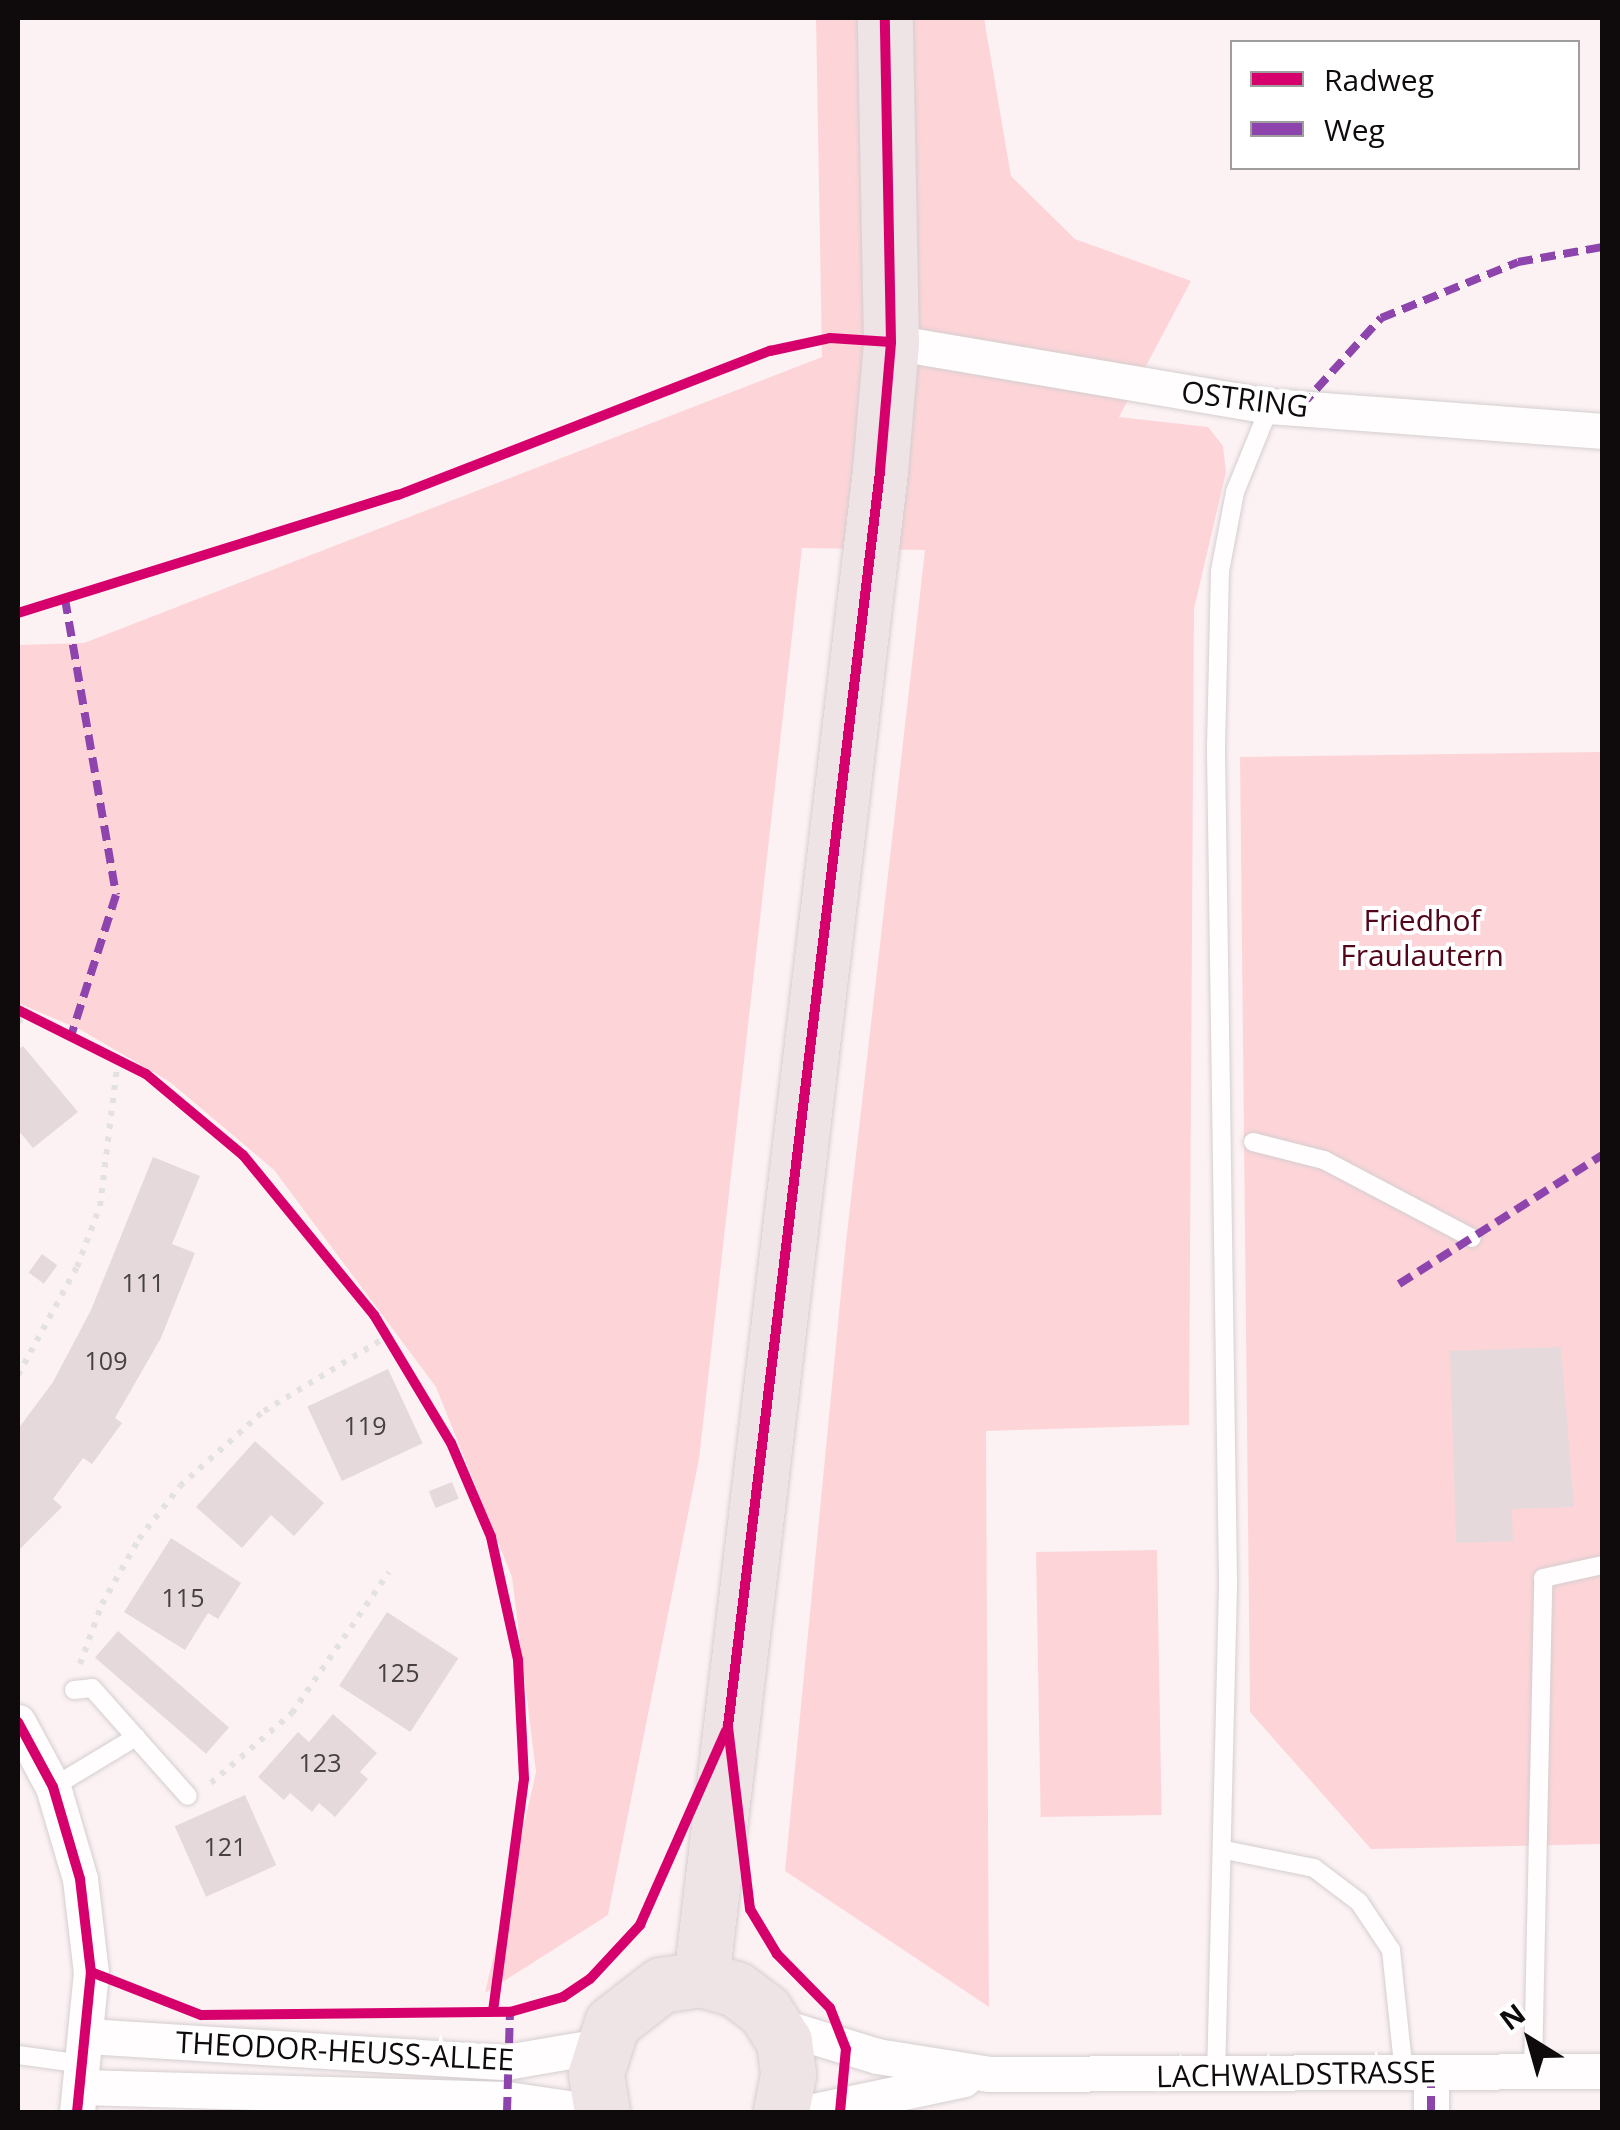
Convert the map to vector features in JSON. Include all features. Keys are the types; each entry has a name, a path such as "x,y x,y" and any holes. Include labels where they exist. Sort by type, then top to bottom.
{"main road":[{"path":"702,1980 891,342 885,18"},
{"path":"602,2112 596,2094 600,2046 626,2006 660,1985 702,1980 736,1989 773,2024 784,2042 788,2076 781,2112"}],"street":[{"name":"OSTRING","path":"891,342 1270,406 1602,432"},
{"path":"18,1722 53,1786 87,1928 83,2075"},
{"name":"LACHWALDSTRASSE","path":"773,2024 876,2056 989,2074 1216,2078 1602,2071"},
{"name":"THEODOR-HEUSS-ALLEE","path":"83,2075 506,2062 600,2046"},
{"path":"1417,2073 1431,2112"},
{"name":"LACHWALDSTRASSE","path":"809,2112 989,2074"},
{"name":"THEODOR-HEUSS-ALLEE","path":"83,2075 507,2099 595,2112"}],"lane":[{"path":"1216,2078 1225,1850 1220,571 1235,492 1270,406"},
{"path":"1253,1142 1324,1160 1472,1238"},
{"path":"1533,2072 1543,1578 1602,1565"},
{"path":"74,1690 92,1688 188,1796"},
{"path":"53,1786 136,1736"},
{"path":"1225,1850 1314,1868 1359,1902 1391,1950 1417,2073"},
{"name":"THEODOR-HEUSS-ALLEE","path":"18,2054 83,2075"}],"path":[{"path":"18,1022 28,1014"},
{"path":"18,1375 77,1267 100,1206 118,1059"},
{"path":"74,1690 102,1604 139,1539 180,1486 264,1411 388,1336"},
{"path":"188,1796 254,1752 292,1712 390,1572"}],"green space":[{"path":"816,18 984,18 1011,176 1075,239 1191,281 1119,417 1208,427 1223,446 1226,472 1194,609 1189,1425 986,1431 989,2007 785,1871 845,1251 925,550 802,548 699,1459 608,1915 485,1993 536,1772 512,1577 436,1387 274,1170 170,1082 81,1030 18,1003 18,645 84,643 822,357"},
{"name":"Friedhof Fraulautern","path":"1602,752 1602,1867 1601,1844 1371,1849 1250,1712 1240,757"},
{"path":"1157,1550 1162,1815 1041,1817 1036,1552"}],"building":[{"path":"23,1046 78,1112 33,1148 18,1130 18,1050"},
{"path":"153,1157 200,1176 172,1244 195,1253 161,1338 115,1418 122,1423 92,1464 83,1458 53,1499 62,1507 18,1551 18,1429 53,1382 91,1310"},
{"path":"42,1254 57,1265 44,1284 28,1273"},
{"path":"1561,1347 1574,1507 1512,1509 1513,1541 1456,1543 1450,1351"},
{"path":"388,1369 423,1443 342,1481 307,1407"},
{"path":"255,1441 324,1503 294,1536 271,1515 242,1548 196,1507"},
{"path":"452,1482 459,1499 436,1508 429,1491"},
{"path":"171,1538 241,1583 218,1619 208,1613 185,1650 124,1612"},
{"path":"387,1612 458,1658 410,1732 339,1686"},
{"path":"118,1631 229,1727 206,1754 95,1657"},
{"path":"333,1714 377,1753 360,1772 368,1779 335,1817 319,1803 312,1812 290,1793 284,1800 258,1777 298,1732 309,1742"},
{"path":"245,1795 276,1865 206,1897 175,1826"}],"marked path":[{"path":"1301,406 1381,318 1518,262 1602,247"},
{"path":"65,599 116,895 72,1033"},
{"path":"1399,1284 1602,1155"},
{"path":"507,2112 510,2012"},
{"path":"1431,2073 1431,2112"}],"cycle path":[{"path":"840,2112 846,2049 830,2008 777,1954 750,1909 728,1726 880,471 891,342 885,18"},
{"path":"18,613 398,495 770,351 830,338 891,342"},
{"path":"18,1010 146,1074 243,1155 374,1315 451,1443 491,1537 518,1660 524,1779 493,2011"},
{"path":"18,1722 53,1787 80,1879 91,1972 77,2112"},
{"path":"91,1972 201,2015 510,2012 563,1997 590,1979 640,1925 726,1731"}]}
